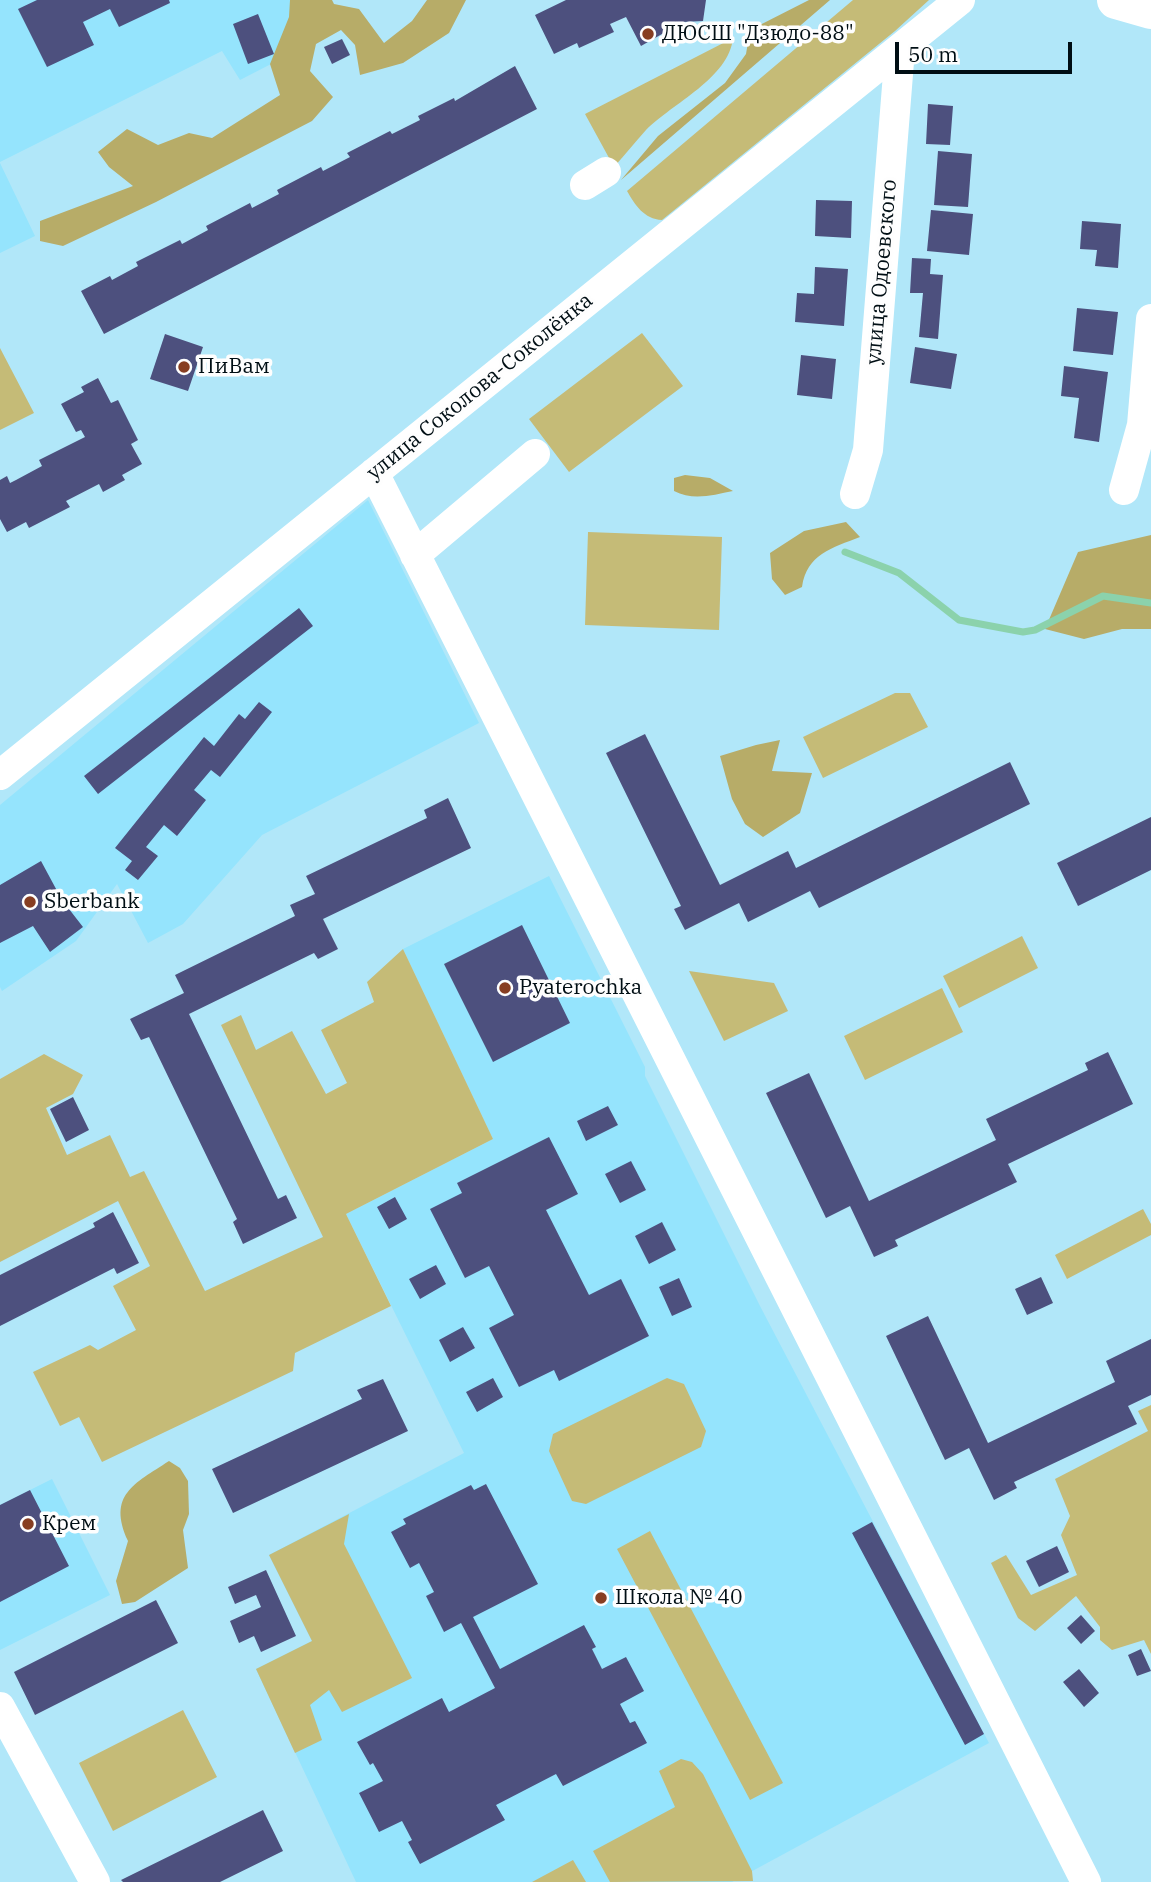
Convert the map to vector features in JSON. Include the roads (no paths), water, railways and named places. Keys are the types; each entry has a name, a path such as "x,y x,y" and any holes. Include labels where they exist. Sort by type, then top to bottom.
{"main road":[{"path":"1116,0 1151,10"}],"street":[{"name":"улица Соколова-Соколёнка","path":"0,775 960,0"},
{"name":"улица Одоевского","path":"855,494 868,450 900,49"},
{"path":"1124,490 1142,425 1151,319"},
{"path":"415,555 535,454"},
{"path":"374,473 1086,1882"},
{"path":"0,1707 95,1882"}],"waterway":[{"path":"845,552 899,573 959,620 1023,632 1035,630 1103,596 1151,603"}],"place":[{"name":"ДЮСШ \"Дзюдо-88\"","path":"648,34"},
{"name":"ПиВам","path":"184,367"},
{"name":"Sberbank","path":"30,902"},
{"name":"Pyaterochka","path":"505,988"},
{"name":"Крем","path":"28,1524"},
{"name":"Школа № 40","path":"601,1598"}]}
